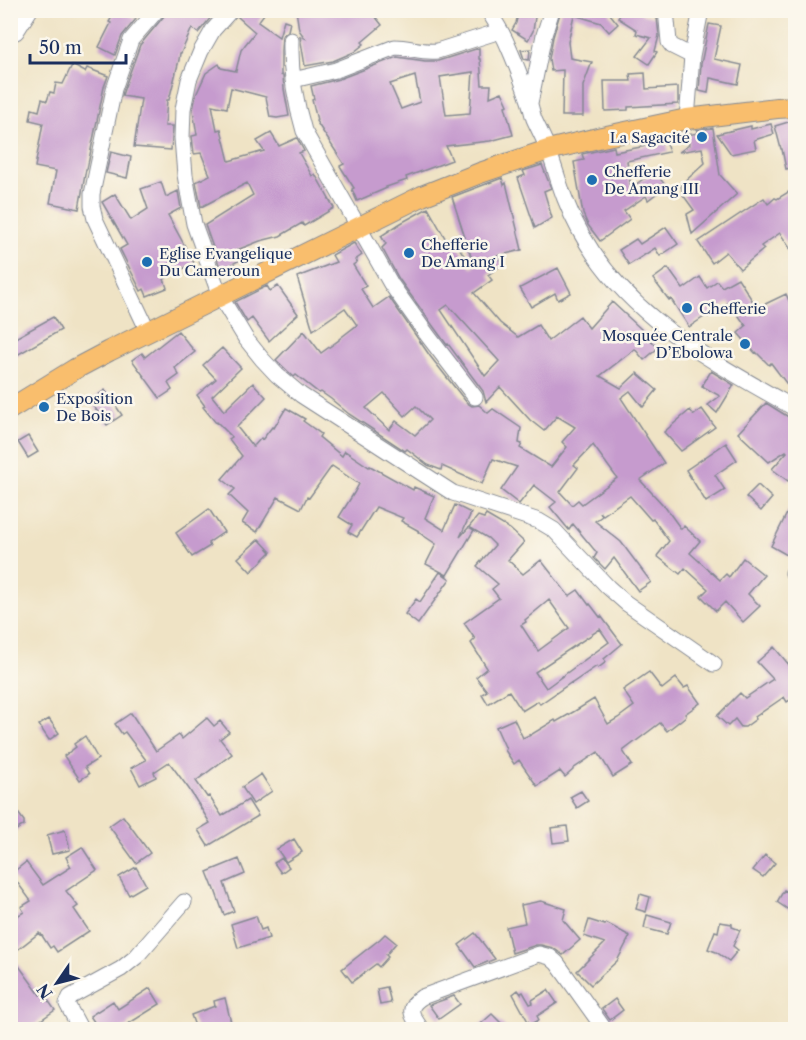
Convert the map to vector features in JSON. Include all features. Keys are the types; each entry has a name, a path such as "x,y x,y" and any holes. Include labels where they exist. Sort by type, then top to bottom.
{"main road":[{"path":"10,409 75,369 148,331 422,196 480,173 548,150 687,119 795,107"}],"street":[{"path":"10,33 16,32 30,10"},
{"path":"148,331 95,219 92,194 112,98 131,40 157,10"},
{"path":"231,10 213,30 189,80 183,109 182,138 184,175 194,224 220,296 246,339 277,375 301,395 453,494 539,522 554,530 626,603 714,663"},
{"path":"488,10 508,45 566,201 580,232 597,258 624,291 655,321 719,366 795,409"},
{"path":"530,103 544,35 552,10"},
{"path":"666,10 669,42 672,46 692,56"},
{"path":"687,119 692,56 701,10"},
{"path":"293,80 336,70 395,47 427,52 437,51 500,31"},
{"path":"291,40 290,58 293,80 304,131 391,285 475,397"},
{"path":"81,1029 67,1004 70,997 121,969 136,957 184,902"},
{"path":"422,1029 411,1010 415,1002 422,997 539,954 550,957 557,963 604,1029"}],"building":[{"path":"116,10 121,10 136,19 122,36 115,55 99,47"},
{"path":"167,10 217,10 198,33 192,28 180,53 169,100 167,100 165,126 173,126 171,150 134,147 141,99 122,96 140,45"},
{"path":"241,10 267,10 258,22 279,37 284,20 290,22 288,31 282,36 281,51 281,75 289,116 270,117 266,97 231,88 227,108 212,105 217,130 221,129 229,161 264,151 257,141 271,133 279,146 297,138 304,151 299,153 312,176 315,174 334,208 304,226 302,223 280,236 237,250 242,259 221,270 205,225 253,195 247,183 201,207 196,182 210,175 201,153 194,154 192,136 197,135 193,110 196,95 206,73 219,64 221,68 236,71 241,50 255,32 238,17"},
{"path":"296,10 370,10 382,25 354,52 333,61 305,66 300,36 305,38 299,30"},
{"path":"519,10 536,10 533,31 528,40 512,30"},
{"path":"561,10 611,10 610,14 618,24 609,32 601,23 574,15 568,42 570,58 592,62 583,86 583,116 562,116 563,70 551,71 549,59"},
{"path":"623,10 643,10 641,14 657,18 659,36 655,51 657,52 649,64 637,56 651,38 636,34 637,30 618,18"},
{"path":"709,24 721,26 714,59 742,65 738,84 710,78 708,93 699,91 701,64"},
{"path":"479,48 482,85 491,85 490,97 502,92 508,105 505,106 513,135 490,141 446,146 452,160 406,177 407,180 357,201 352,189 354,188 340,166 344,164 316,121 311,86 339,79 397,57 438,61","holes":["473,72 470,113 446,115 440,77","415,76 420,102 401,109 390,84"]},
{"path":"530,49 529,60 524,59 521,50"},
{"path":"72,65 85,72 87,68 108,76 79,209 50,203 56,171 35,167 43,123 30,120 32,109 39,111 42,99 47,101 50,92 54,93 56,83 63,84"},
{"path":"645,73 646,89 678,87 678,104 605,111 604,81 631,81 630,74"},
{"path":"795,120 795,167 786,169 775,126"},
{"path":"771,124 774,134 754,140 756,149 731,154 717,134 751,126 751,129"},
{"path":"713,128 720,175 737,194 692,234 687,214 694,210 683,195 681,185 705,163 702,148 679,152 689,145 687,135 698,133 697,130"},
{"path":"666,142 669,152 627,161 631,188 654,171 666,186 648,200 646,196 624,211 630,219 600,241 583,214 574,162 584,160 582,154 614,147 615,152"},
{"path":"111,152 131,157 127,178 106,173"},
{"path":"542,165 551,188 544,191 552,218 535,228 518,178 525,175 523,171"},
{"path":"502,178 504,185 506,183 522,250 497,256 503,264 488,275 492,280 474,293 500,323 518,337 538,325 548,341 580,316 589,328 612,302 658,348 644,360 635,349 600,376 621,388 637,373 657,390 643,407 630,391 621,398 664,463 640,480 665,507 681,529 684,526 700,541 690,553 720,580 726,574 729,577 743,558 764,575 748,594 760,606 743,622 725,602 716,611 701,596 708,589 685,568 680,574 657,556 669,541 653,519 651,520 630,496 603,515 600,512 602,516 595,521 621,542 651,582 638,591 614,558 605,569 594,558 597,553 573,524 569,530 550,507 556,502 534,485 519,504 501,490 517,467 493,459 482,484 442,466 441,470 428,465 407,449 405,451 349,414 296,375 294,377 276,360 304,331 321,353 357,325 345,308 313,330 297,277 336,262 332,255 354,243 362,255 355,260 357,262 353,265 366,286 361,289 373,308 389,297 430,356 467,403 472,406 479,405 488,413 493,409 521,428 520,448 551,467 567,447 562,442 575,427 557,416 544,431 530,420 500,387 486,402 483,391 399,279 382,248 386,244 381,236 428,208 448,243 455,241 471,267 474,266 452,197","holes":["448,305 499,361 485,376 441,310","384,393 405,416 416,406 430,420 415,435 396,421 389,430 366,408","593,445 617,478 582,504 578,500 572,505 560,492 578,468 574,465"]},
{"path":"161,182 166,197 178,191 181,208 168,215 194,263 164,279 167,288 147,296 144,289 141,291 120,249 127,245 102,202 115,194 131,220 148,209 141,189"},
{"path":"795,188 795,256 780,233 761,246 764,249 740,269 726,252 712,263 698,242 764,198 768,204"},
{"path":"666,227 678,244 660,256 655,248 629,265 619,250 636,239 640,244"},
{"path":"558,268 571,293 558,300 555,293 531,307 520,288"},
{"path":"668,268 683,289 700,277 707,288 717,281 722,287 738,278 757,308 786,294 791,305 795,302 795,395 771,363 769,365 755,353 738,333 746,326 729,302 689,327 671,299 669,300 653,279"},
{"path":"267,286 270,291 278,286 298,314 269,341 252,318 247,322 235,302"},
{"path":"53,317 61,330 10,359 10,341"},
{"path":"178,331 195,352 175,368 179,375 168,383 172,390 160,398 132,360 142,353 145,357"},
{"path":"222,348 241,368 212,396 224,411 253,383 266,397 237,427 253,447 272,427 274,428 286,408 305,419 303,421 321,434 319,437 342,456 345,451 369,467 413,490 414,487 434,496 425,518 444,530 455,505 471,513 460,537 469,527 474,530 447,575 426,564 436,544 401,521 403,518 376,507 357,537 348,532 352,525 339,517 359,484 332,466 309,498 307,497 301,509 278,497 257,532 242,523 248,513 229,495 235,489 222,479 242,456 229,439 232,437 216,423 197,395 216,379 203,365"},
{"path":"711,371 734,385 717,413 708,405 720,396 702,386"},
{"path":"105,390 122,415 107,425 90,401"},
{"path":"766,403 795,421 795,473 788,481 772,469 786,451 769,462 738,433"},
{"path":"702,409 715,427 681,451 664,432 690,410 694,415"},
{"path":"28,436 38,452 28,458 18,442"},
{"path":"726,443 737,460 715,475 725,490 706,502 686,470"},
{"path":"758,485 772,498 761,511 746,497"},
{"path":"795,497 795,558 794,559 771,546"},
{"path":"209,509 224,532 208,543 210,546 192,557 176,533"},
{"path":"486,515 510,529 524,542 508,560 523,574 541,560 569,596 578,590 622,644 604,659 606,662 598,668 597,666 540,704 538,701 522,711 509,691 488,704 482,694 487,691 476,677 487,668 471,643 475,639 464,623 499,598 492,589 498,584 477,566 495,545 469,527 478,516 484,518","holes":["549,600 569,628 538,651 521,625","600,629 609,642 546,688 535,672"]},
{"path":"259,539 271,552 251,572 238,558"},
{"path":"440,572 450,579 418,624 405,614 416,599 420,602"},
{"path":"774,647 795,672 795,697 787,702 784,697 755,717 756,719 745,727 741,727 735,719 728,726 717,716 740,693 745,698 773,679 757,662"},
{"path":"649,672 662,689 676,678 684,688 688,686 700,703 667,731 660,723 623,751 632,765 613,777 598,752 565,777 560,771 537,786 519,760 514,764 505,750 496,727 514,719 523,738 555,720 556,722 594,699 608,724 634,706 623,690"},
{"path":"131,713 156,751 179,735 182,739 207,718 214,726 220,721 229,732 220,739 232,754 196,781 222,816 248,800 258,816 208,846 198,830 210,823 169,762 154,772 156,777 140,785 131,768 146,760 125,732 122,734 115,724"},
{"path":"49,719 59,733 49,740 39,725"},
{"path":"85,736 98,759 85,767 89,774 80,780 64,756"},
{"path":"261,774 272,791 253,804 242,787"},
{"path":"581,791 588,801 577,808 570,797"},
{"path":"10,802 24,821 24,825 10,834"},
{"path":"123,816 150,853 136,863 109,826"},
{"path":"567,826 569,841 553,843 551,828"},
{"path":"65,830 70,850 52,854 47,835"},
{"path":"294,839 302,852 286,862 277,849"},
{"path":"82,847 97,870 66,891 78,906 74,909 89,931 57,952 53,946 50,948 39,933 11,955 40,995 43,993 55,1010 28,1029 10,1029 10,920 24,912 21,907 31,901 11,874 26,862 43,885 71,867 66,857"},
{"path":"765,855 775,863 763,877 753,870"},
{"path":"282,858 289,867 281,873 274,863"},
{"path":"239,859 245,874 224,883 234,911 224,915 207,872"},
{"path":"136,867 146,885 129,895 119,877"},
{"path":"784,890 795,896 795,914 777,902"},
{"path":"640,894 650,897 646,912 636,909"},
{"path":"541,901 566,909 563,920 580,940 563,955 553,948 541,945 512,953 506,927 525,923 521,905"},
{"path":"647,915 671,922 667,934 644,928"},
{"path":"256,916 261,930 266,928 269,938 238,948 231,924"},
{"path":"589,920 605,925 606,923 630,936 617,961 591,985 577,971 605,943 584,936"},
{"path":"720,922 732,924 732,927 740,930 733,946 738,950 729,961 708,949 715,931 718,932"},
{"path":"475,933 495,959 475,967 459,945"},
{"path":"385,934 396,943 386,955 388,957 379,967 376,964 352,982 342,969"},
{"path":"387,987 391,1003 380,1005 377,989"},
{"path":"150,988 160,1004 123,1029 99,1029 90,1016 113,1001 118,1009"},
{"path":"518,990 521,994 523,992 530,1004 533,1003 532,1000 548,990 557,1003 537,1016 539,1020 530,1025 513,994"},
{"path":"454,996 460,1004 439,1019 429,1005"},
{"path":"225,998 232,1027 196,1029 191,1015 215,1006 214,1001"},
{"path":"615,999 623,1010 610,1020 602,1009"},
{"path":"492,1014 507,1029 475,1029"}],"place":[{"name":"La Sagacité","path":"702,137"},
{"name":"Chefferie De Amang III","path":"592,180"},
{"name":"Chefferie De Amang I","path":"409,253"},
{"name":"Eglise Evangelique Du Cameroun","path":"147,262"},
{"name":"Chefferie","path":"687,308"},
{"name":"Mosquée Centrale D’Ebolowa","path":"745,344"},
{"name":"Exposition De Bois","path":"44,407"}]}
